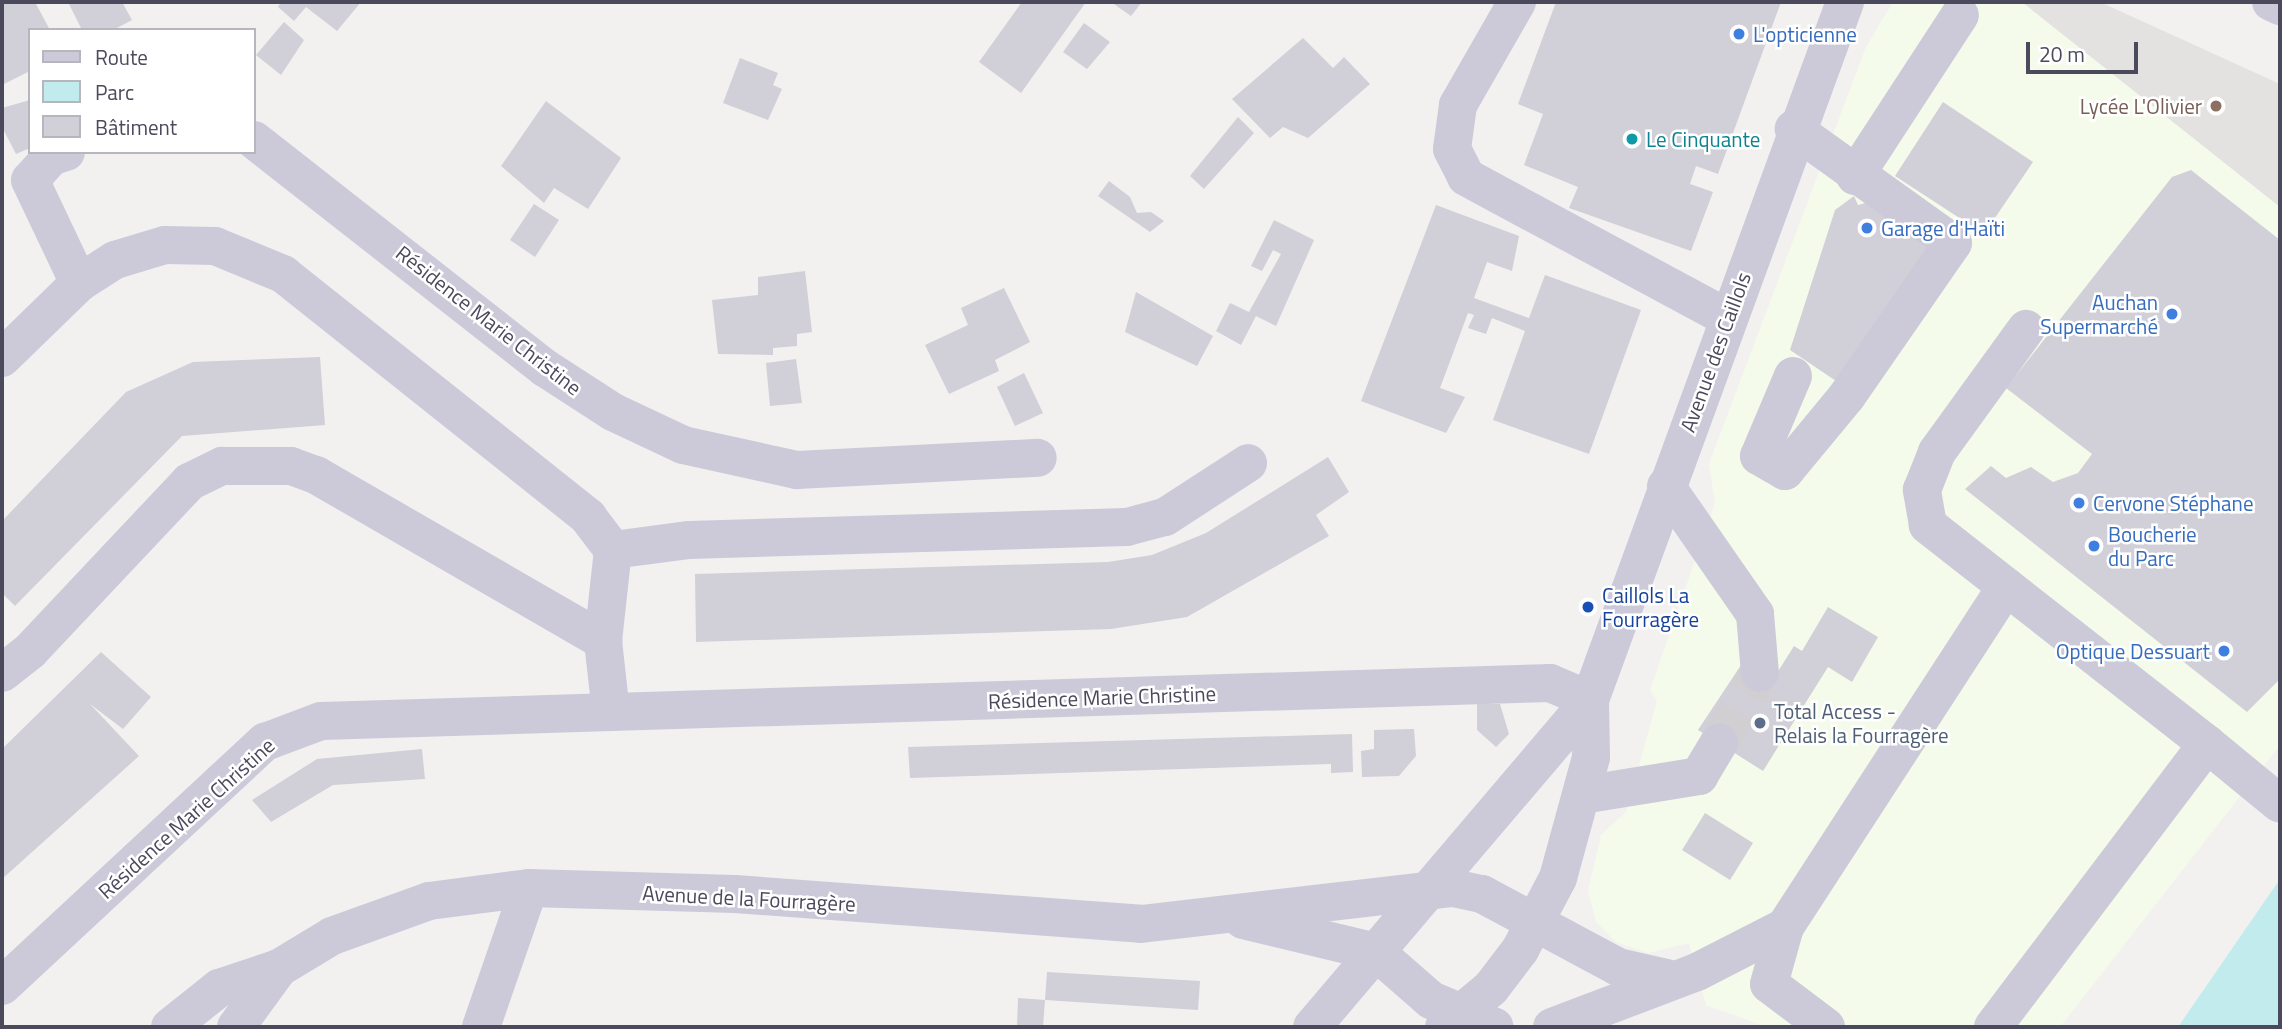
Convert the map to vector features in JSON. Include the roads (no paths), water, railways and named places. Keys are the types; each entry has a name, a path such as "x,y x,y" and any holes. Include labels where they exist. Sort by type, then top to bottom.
{"street":[{"path":"1517,2 1458,105 1452,149 1466,177 1728,318"},
{"path":"2270,2 2280,6"},
{"name":"Avenue des Caillols","path":"1376,953 1590,700 1794,129 1845,3"},
{"path":"1855,176 1960,15"},
{"path":"1793,376 1759,456 1785,471 1847,396 1954,243 1855,176 1794,129"},
{"name":"Résidence Marie Christine","path":"256,142 545,368 613,412 683,445 797,470 1038,457"},
{"path":"60,154 51,157 16,185 79,283"},
{"path":"2,358 79,283 115,260 165,245 215,246 255,258 588,517 613,550 603,641 611,712"},
{"path":"2026,329 1937,452 1922,490 1928,526 2280,804"},
{"path":"613,550 689,540 1127,527 1165,517 1248,463"},
{"path":"2,673 30,651 189,482 222,466 291,466 316,475 603,641"},
{"path":"1666,486 1755,614 1760,673"},
{"path":"1826,1027 1769,984 1785,927 2006,587"},
{"name":"Résidence Marie Christine","path":"2,986 255,750 286,731 321,721 1550,683 1590,700"},
{"name":"Avenue des Caillols","path":"1467,1023 1536,922 1558,878 1591,757 1590,700"},
{"path":"1582,795 1699,776 1719,743"},
{"path":"1993,1027 2207,744"},
{"path":"481,1027 529,888"},
{"name":"Avenue de la Fourragère","path":"170,1027 219,988 279,968 332,936 429,901 529,888 735,894 1055,921 1234,918 1351,895 1430,890 1482,894 1618,967 1769,984"},
{"name":"Avenue de la Fourragère","path":"1234,918 1376,953"},
{"path":"1552,1027 1682,975 1785,927"},
{"path":"1312,1027 1376,953 1431,1000 1467,1023"},
{"name":"Avenue de la Fourragère","path":"236,1027 279,968"}],"tunnel":[{"path":"1719,743 1760,673"}],"place":[{"name":"L'opticienne","path":"1739,34"},
{"name":"Lycée L'Olivier","path":"2216,106"},
{"name":"Le Cinquante","path":"1632,139"},
{"name":"Garage d'Haïti","path":"1867,228"},
{"name":"Auchan Supermarché","path":"2172,314"},
{"name":"Cervone Stéphane","path":"2079,503"},
{"name":"Boucherie du Parc","path":"2094,546"},
{"name":"Caillols La Fourragère","path":"1588,607"},
{"name":"Optique Dessuart","path":"2224,651"},
{"name":"Total Access - Relais la Fourragère","path":"1760,723"}]}
